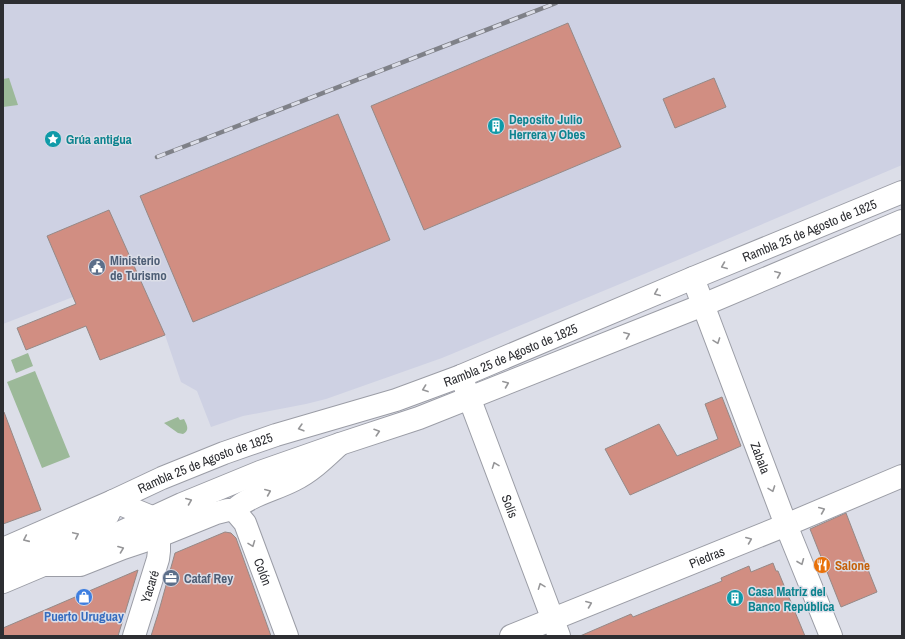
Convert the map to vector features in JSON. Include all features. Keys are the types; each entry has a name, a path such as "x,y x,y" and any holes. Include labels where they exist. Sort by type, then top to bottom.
{"main road":[{"name":"Rambla 25 de Agosto de 1825","path":"3,549 162,478 224,453 276,435 396,400 461,376 902,192"},
{"name":"Rambla 25 de Agosto de 1825","path":"156,527 182,504 260,472 419,418 703,305 902,221"},
{"name":"Zabala","path":"693,278 786,526 831,636"},
{"name":"Solís","path":"461,376 556,627"},
{"name":"Rambla 25 de Agosto de 1825","path":"3,582 44,565 156,527 216,512 234,510 248,500 305,474 340,444"},
{"name":"Piedras","path":"511,636 556,627 902,476"},
{"path":"3,570 96,526 108,515 113,501 156,527"},
{"name":"Colón","path":"234,510 245,523 287,636"},
{"name":"Yacaré","path":"134,636 158,559 159,551 156,527"}],"shaded area":[{"path":"3,3 902,3 902,165 442,358 326,399 243,416 211,427 197,391 181,382 165,335 73,297 3,324"}],"green space":[{"path":"9,78 18,105 3,107 3,79"},
{"path":"28,353 33,366 16,373 11,360"},
{"path":"35,371 70,457 42,468 7,382"},
{"path":"178,417 180,420 184,419 187,425 187,431 183,434 178,433 164,423"}],"building":[{"name":"Deposito Julio Herrera y Obes","path":"568,23 621,147 424,230 371,106"},
{"path":"714,78 726,107 675,128 663,99"},
{"path":"338,114 390,240 193,322 140,196"},
{"name":"Ministerio de Turismo","path":"109,210 165,335 100,360 86,326 26,350 17,328 76,304 47,236"},
{"path":"722,397 741,446 630,495 605,449 659,424 677,456 718,439 705,404"},
{"path":"3,412 41,510 3,524"},
{"path":"846,513 877,592 841,607 810,529"},
{"path":"225,532 231,533 236,538 271,636 151,636 175,553"},
{"name":"Casa Matriz del Banco República","path":"773,563 776,571 778,571 805,636 580,636 631,614 633,617 722,581 721,578 749,566 751,572"},
{"path":"138,570 118,636 3,636 3,628"}],"railway":[{"path":"157,157 556,3"}],"place":[{"name":"Deposito Julio Herrera y Obes","path":"496,126"},
{"name":"Grúa antigua","path":"53,139"},
{"name":"Ministerio de Turismo","path":"97,267"},
{"name":"Salone","path":"822,565"},
{"name":"Cataf Rey","path":"171,578"},
{"name":"Puerto Uruguay","path":"84,597"},
{"name":"Casa Matriz del Banco República","path":"735,598"}]}
